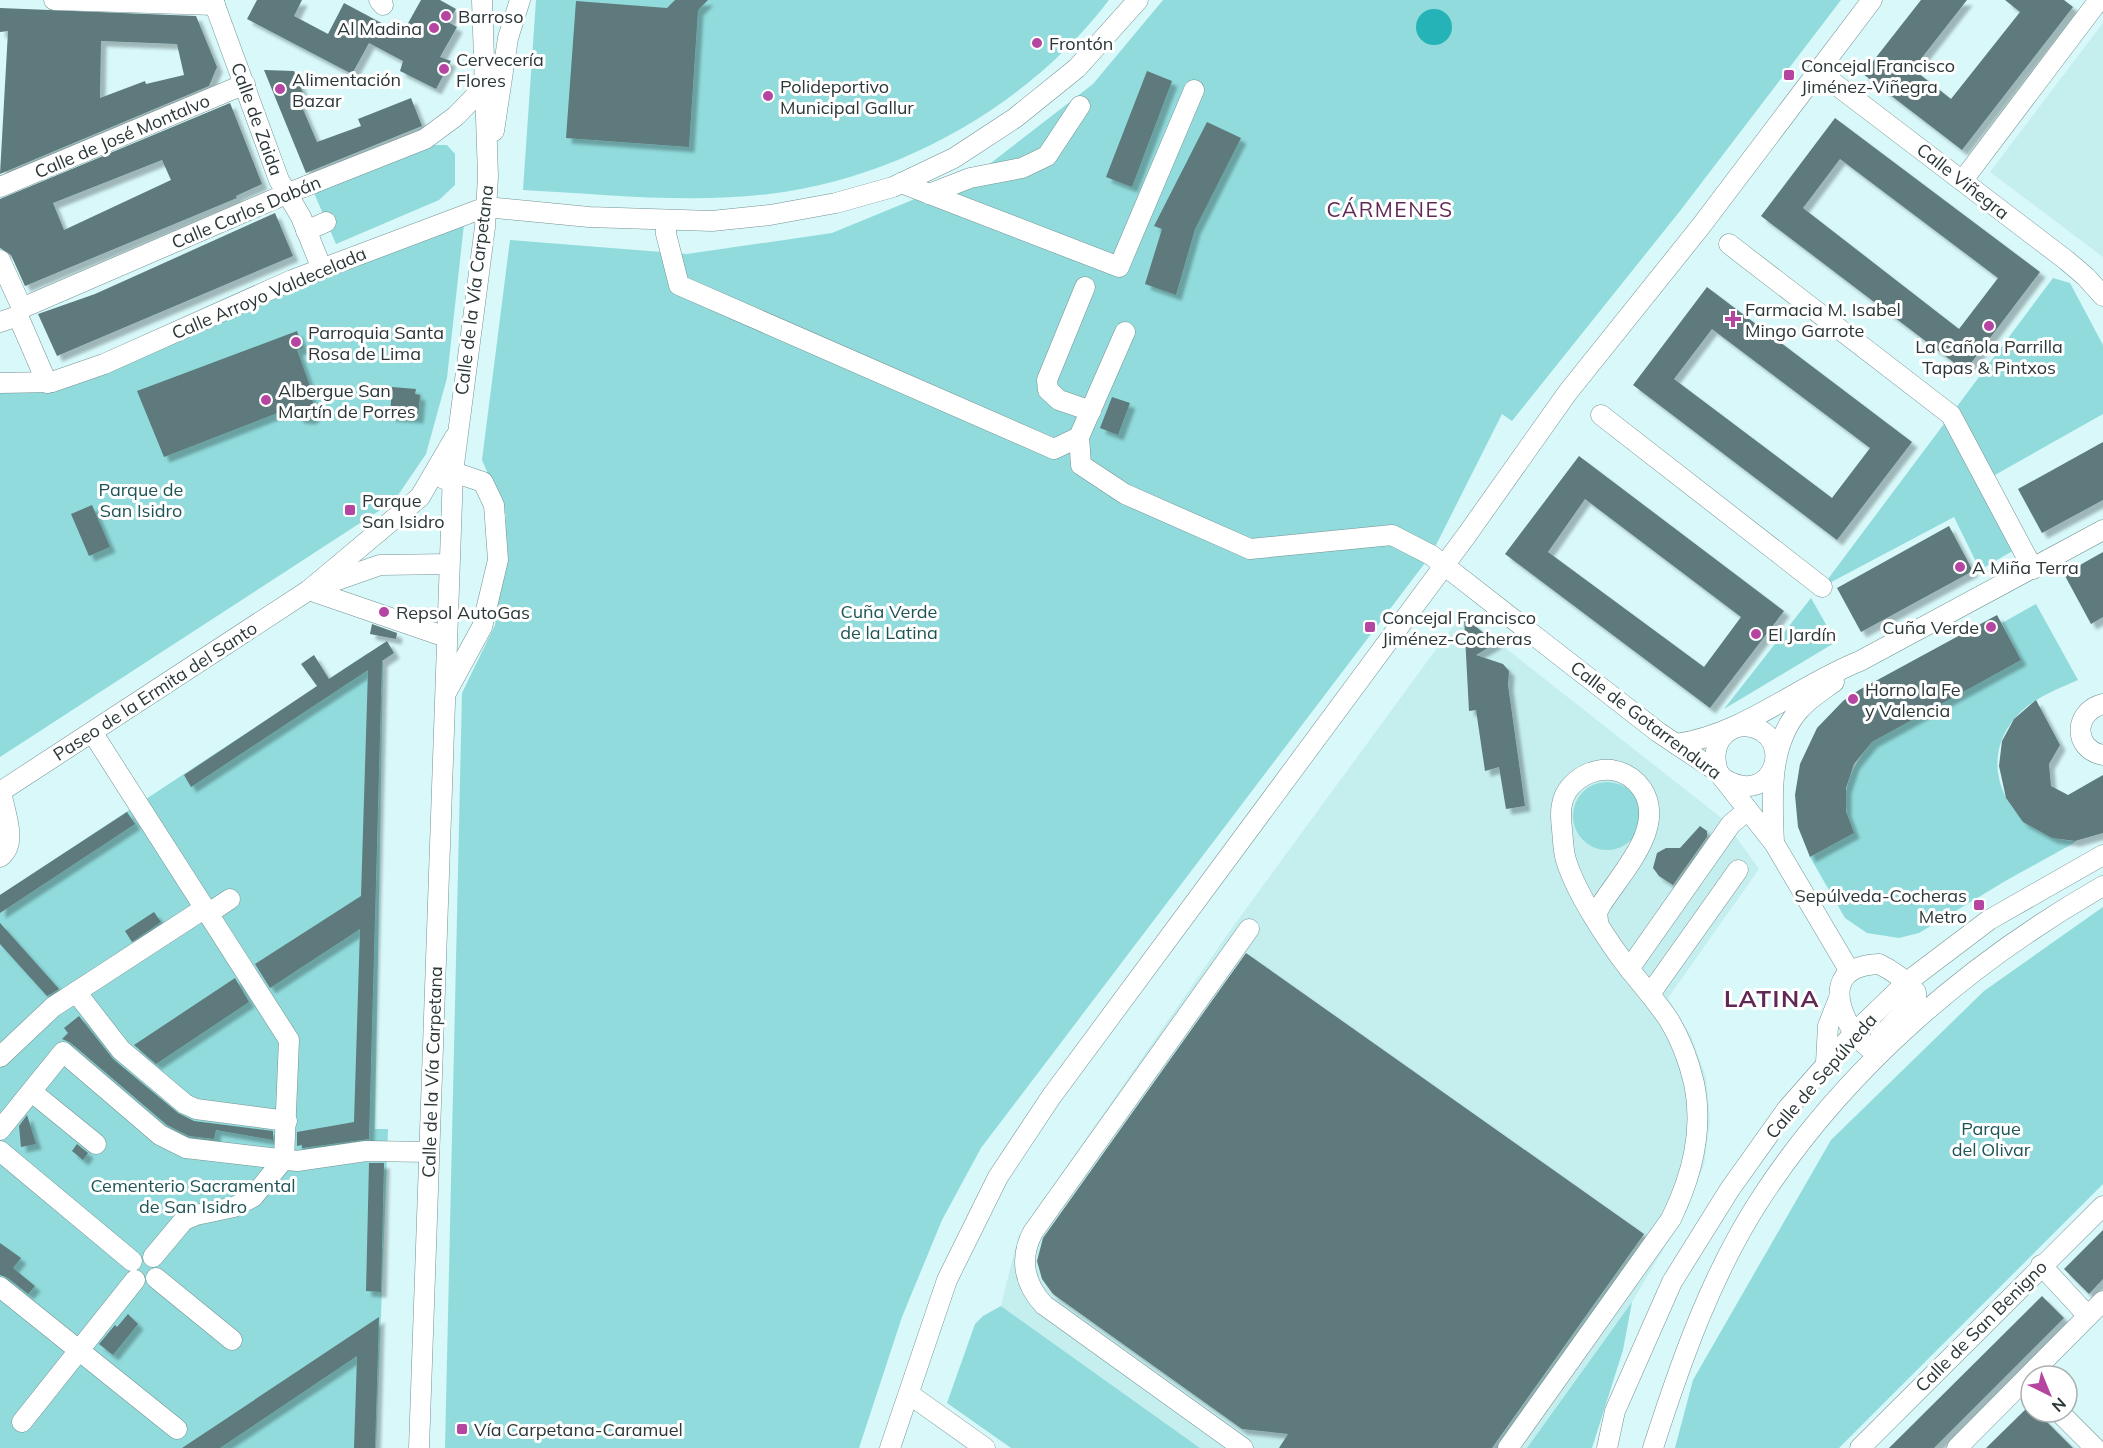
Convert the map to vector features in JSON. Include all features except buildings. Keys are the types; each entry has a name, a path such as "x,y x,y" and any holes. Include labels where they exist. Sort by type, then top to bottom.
{"street":[{"path":"54,0 214,2"},
{"name":"Calle de la Vía Carpetana","path":"419,1448 448,564 456,435 486,207 488,176 482,0"},
{"path":"488,176 508,38 520,0"},
{"path":"486,207 589,217 712,221 770,215 837,203 901,183 954,158 1015,118 1077,68 1138,0"},
{"path":"890,1448 947,1280 998,1177 1051,1098 1444,566 1568,392 1701,226 1872,0"},
{"path":"1963,180 2099,0"},
{"name":"Calle de Zaida","path":"214,2 286,194 306,231 322,269"},
{"name":"Calle Viñegra","path":"1818,71 1963,180 2086,277 2103,296"},
{"name":"Calle de José Montalvo","path":"0,187 245,84"},
{"name":"Calle Carlos Dabán","path":"13,316 286,194 424,139 456,116 484,87"},
{"path":"901,183 1119,267 1194,90"},
{"path":"929,194 970,178 1022,168 1047,156 1080,106"},
{"name":"Calle Arroyo Valdecelada","path":"50,382 104,364 322,269 486,207"},
{"path":"666,220 666,234 679,285 1054,449 1079,437 1125,332"},
{"path":"306,231 326,222"},
{"path":"1729,244 1951,415 2033,569"},
{"path":"0,260 13,316 50,382 0,383"},
{"path":"1085,287 1047,380 1048,390 1059,400 1090,411"},
{"path":"1601,415 1822,587"},
{"name":"Paseo de la Ermita del Santo","path":"1,792 309,590 420,497 456,435"},
{"name":"Calle de Gotarrendura","path":"1079,437 1081,465 1125,494 1250,549 1392,535 1431,555 1658,732 1722,776 1774,843 1849,970"},
{"path":"420,497 453,472"},
{"name":"Calle de la Vía Carpetana","path":"444,696 482,627 498,560 494,505 483,482 453,472"},
{"path":"1860,661 1800,709 1785,735 1770,775 1761,783 1749,787 1736,786 1722,776 1715,761 1719,742 1734,728 1830,673 1860,661 2103,530"},
{"name":"Paseo de la Ermita del Santo","path":"309,590 380,566 448,564"},
{"path":"309,590 446,637"},
{"path":"2103,704 2087,711 2079,727 2083,743 2089,750 2103,755"},
{"path":"1676,744 1743,726 1762,731 1774,746 1772,802 1774,843"},
{"path":"92,732 289,1040 284,1159 253,1197 234,1207 196,1215 184,1220 153,1257"},
{"path":"1508,1448 1671,1219 1688,1181 1698,1121 1694,1082 1670,1022 1629,969 1598,921 1565,858 1560,815 1562,801 1569,788 1580,777 1594,771 1610,770 1625,774 1638,784 1647,796 1650,812 1649,827 1600,905 1597,912 1598,921"},
{"path":"0,857 6,853 11,838 1,792"},
{"path":"1629,969 1731,824 1748,810"},
{"name":"Calle de Sepúlveda","path":"1607,1448 1615,1411 1672,1282 1730,1189 1787,1109 1854,1033 1907,982 1989,920 2103,855"},
{"path":"1650,994 1738,870"},
{"name":"Calle de Sepúlveda","path":"1653,1448 1681,1361 1730,1253 1763,1195 1804,1140 1877,1055 1999,951 2053,915 2103,886"},
{"path":"0,1057 53,1007 207,910 230,899"},
{"path":"1243,1448 1044,1305 1031,1290 1024,1261 1025,1251 1033,1232 1249,929"},
{"path":"1826,1063 1828,1026 1839,998 1840,983 1849,970 1863,965 1879,964 1893,970 1916,992 1916,999 1912,1006 1880,1037 1877,1055"},
{"path":"76,992 121,1050 185,1104 206,1111 287,1121"},
{"path":"1839,998 1854,1033 1877,1055"},
{"path":"0,1130 63,1052 132,1113 172,1143 186,1148 297,1161 366,1151 429,1152"},
{"path":"32,1092 96,1144"},
{"path":"0,1151 133,1271 148,1284 156,1278 158,1265 153,1257 144,1254 133,1271 79,1350 22,1422"},
{"name":"Calle de San Benigno","path":"1860,1448 2041,1265 2103,1206"},
{"path":"2041,1265 2088,1316"},
{"path":"156,1278 232,1340"},
{"path":"0,1287 177,1429"},
{"path":"2044,1364 2103,1301"},
{"path":"1957,1448 2019,1390"},
{"path":"909,1394 985,1448"},
{"path":"2071,1424 2095,1448"}],"shaded area":[{"path":"1434,9 1447,14 1452,27 1447,40 1434,45 1421,40 1416,27 1421,14"},
{"path":"2103,23 2103,257 1990,172"},
{"path":"1462,614 1724,820 1759,869 1668,998 1691,1036 1706,1077 1710,1121 1704,1165 1683,1216 1632,1302 1527,1448 1200,1448 1001,1306 1018,1237 1232,928"}],"green space":[{"name":"Polideportivo Municipal Gallur","path":"536,0 1109,0 1077,38 1041,72 1001,103 958,130 913,153 866,172 818,185 738,197 677,198 523,190"},
{"name":"Cuña Verde de la Latina","path":"1163,0 1841,0 1680,211 1512,421 1502,414 1431,555 981,1148 942,1220 902,1317 859,1448 445,1448 462,693 495,625 506,515 482,460 510,240 687,254 832,233 978,173 1093,84"},
{"path":"431,145 447,145 455,154 455,185 439,200 336,244 314,193"},
{"name":"Parque de San Isidro","path":"465,215 447,378 426,454 394,501 0,757 0,382 47,383"},
{"path":"2053,278 2070,283 2103,345 2103,414 1986,480 2021,546 1980,570 1954,517 1822,587"},
{"path":"1811,598 1836,642 1724,709"},
{"path":"2036,604 2078,680 2036,700 2015,718 2003,738 1998,758 1999,778 2006,797 2018,814 2034,828 2053,837 2075,841 2074,843 1919,933 1899,938 1867,933 1845,918 1810,857 1853,833 1848,819 1846,795 1847,784 1856,764 1872,742 2020,659 2002,623"},
{"name":"Cementerio Sacramental de San Isidro","path":"368,653 383,662 375,1129 388,1129 376,1448 0,1448 0,895"},
{"path":"1600,782 1614,782 1626,787 1636,797 1641,816 1636,835 1626,845 1614,850 1600,850 1588,845 1578,835 1573,823 1573,809 1578,797 1588,787"},
{"name":"Parque del Olivar","path":"2103,907 2103,1184 1839,1448 1675,1448 1693,1380 1831,1140 1984,991"},
{"path":"1632,1302 1623,1350 1592,1448 1527,1448"},
{"path":"1001,1306 1200,1448 1011,1448 947,1403 975,1324 983,1316"}],"place":[{"name":"Barroso","path":"446,16"},
{"name":"Al Madina","path":"434,28"},
{"name":"Frontón","path":"1037,43"},
{"name":"Cervecería Flores","path":"444,69"},
{"name":"Concejal Francisco Jiménez-Viñegra","path":"1789,75"},
{"name":"Alimentación Bazar","path":"280,89"},
{"name":"Polideportivo Municipal Gallur","path":"768,96"},
{"name":"Farmacia M. Isabel Mingo Garrote","path":"1733,319"},
{"name":"La Cañola Parrilla Tapas & Pintxos","path":"1989,326"},
{"name":"Parroquia Santa Rosa de Lima","path":"296,342"},
{"name":"Albergue San Martín de Porres","path":"266,400"},
{"name":"Parque San Isidro","path":"350,510"},
{"name":"A Miña Terra","path":"1960,567"},
{"name":"Repsol AutoGas","path":"384,612"},
{"name":"Concejal Francisco Jiménez-Cocheras","path":"1370,627"},
{"name":"Cuña Verde","path":"1991,627"},
{"name":"El Jardín","path":"1756,634"},
{"name":"Horno la Fe y Valencia","path":"1853,699"},
{"name":"Sepúlveda-Cocheras Metro","path":"1979,905"},
{"name":"Vía Carpetana-Caramuel","path":"462,1429"}],"district":[{"name":"CÁRMENES","path":"1390,209"},
{"name":"LATINA","path":"1772,998"}]}
